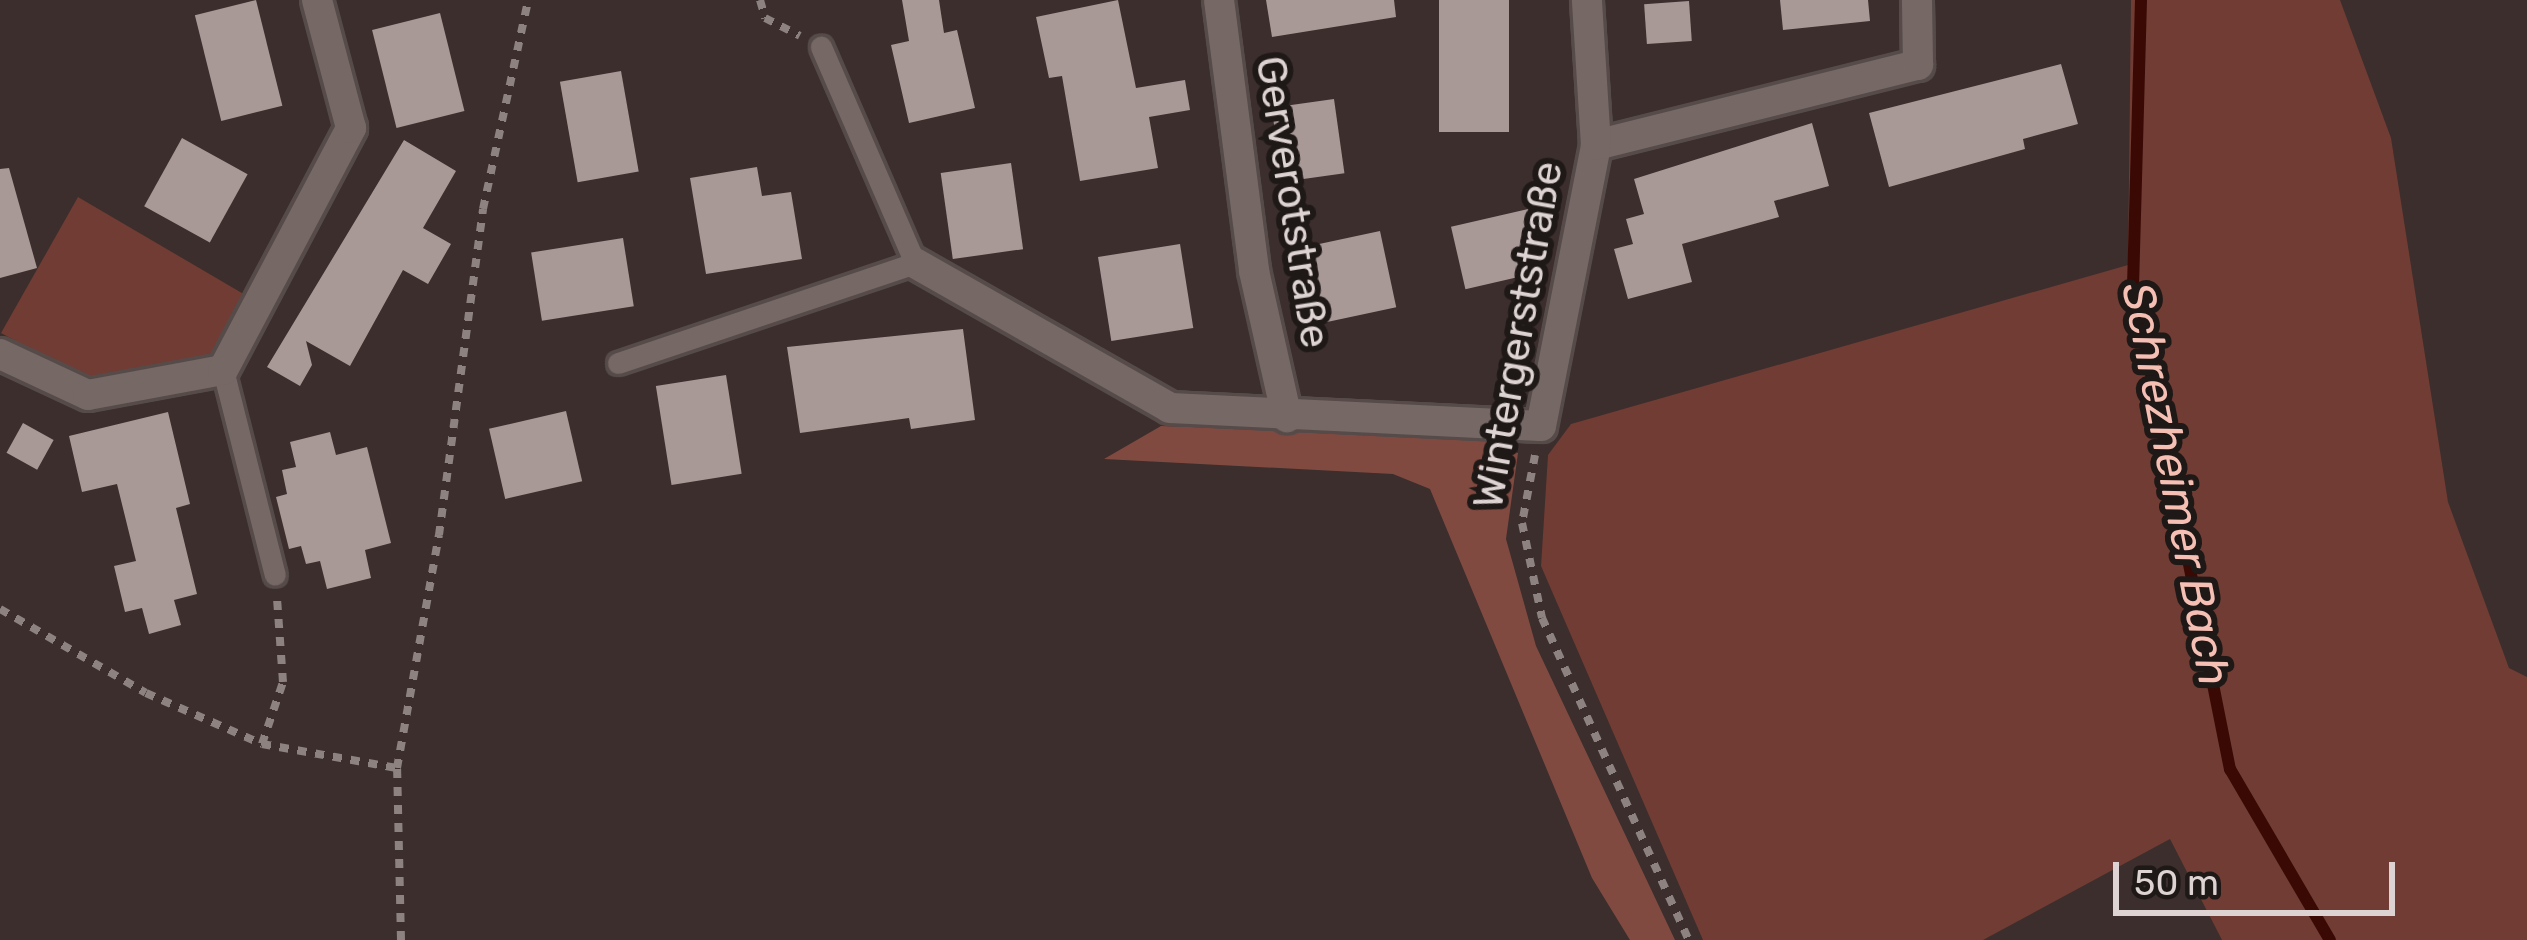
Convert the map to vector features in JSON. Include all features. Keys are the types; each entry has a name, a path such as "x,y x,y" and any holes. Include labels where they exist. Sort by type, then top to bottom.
{"street":[{"path":"0,354 88,395 223,370 351,128 317,0"},
{"name":"Gerverotstraße","path":"1219,0 1254,271 1288,417"},
{"name":"Wintergerststraße","path":"1541,426 1596,145 1587,0"},
{"path":"1596,145 1918,65 1917,0"},
{"path":"914,263 1170,408 1541,426"}],"lane":[{"path":"618,363 914,263 821,46"},
{"path":"223,370 275,575"}],"path":[{"path":"401,940 397,768 483,209 527,0"},
{"path":"760,0 765,18 821,46"},
{"name":"Wintergerststraße","path":"1541,426 1522,523 1542,618 1689,940"},
{"path":"262,744 283,682 275,575"},
{"path":"0,609 146,693 262,744 397,768"}],"shaded area":[{"path":"2131,0 2340,0 2391,138 2448,502 2509,668 2527,677 2527,940 2222,940 2170,839 1983,940 1703,940 1541,566 1548,455 1571,424 2128,265"},
{"path":"78,197 247,296 215,357 90,381 1,333"},
{"path":"1161,426 1472,436 1518,453 1506,539 1536,646 1675,940 1630,940 1592,878 1430,489 1393,474 1104,459"}],"building":[{"path":"256,0 282,106 221,121 195,15"},
{"path":"902,0 939,0 944,33 957,30 975,108 909,123 891,45 909,41"},
{"path":"1118,0 1136,88 1185,80 1190,110 1149,117 1158,168 1080,181 1062,76 1049,78 1036,17"},
{"path":"1266,0 1394,0 1396,17 1272,37"},
{"path":"1439,0 1509,0 1509,132 1439,132"},
{"path":"1780,0 1868,0 1870,21 1783,30"},
{"path":"1689,1 1692,41 1647,44 1644,4"},
{"path":"440,13 464,111 397,128 372,30"},
{"path":"2061,64 2078,124 2023,139 2025,149 1889,187 1869,113"},
{"path":"621,71 639,171 578,182 560,82"},
{"path":"1334,99 1344,173 1282,182 1272,108"},
{"path":"1812,123 1829,186 1774,201 1779,217 1682,244 1692,282 1628,299 1614,249 1633,244 1626,219 1644,214 1634,179"},
{"path":"182,138 248,174 210,243 144,206"},
{"path":"404,140 456,171 423,228 451,244 428,284 403,270 350,366 306,341 312,365 300,386 267,367"},
{"path":"1011,163 1023,249 953,259 941,173"},
{"path":"757,167 762,196 791,192 802,259 706,274 690,178"},
{"path":"9,168 37,268 0,278 0,169"},
{"path":"1528,209 1542,271 1465,289 1451,227"},
{"path":"1380,231 1396,307 1325,322 1309,246"},
{"path":"623,238 634,306 542,321 531,253"},
{"path":"1180,244 1193,328 1111,341 1098,257"},
{"path":"963,329 975,420 911,429 909,418 800,433 787,347"},
{"path":"726,375 742,474 672,485 656,386"},
{"path":"566,411 582,481 505,499 489,429"},
{"path":"168,412 190,504 176,508 197,594 174,600 181,625 149,634 142,608 125,612 114,566 136,561 117,484 82,492 69,436"},
{"path":"23,423 54,440 37,470 7,453"},
{"path":"330,432 336,455 367,447 391,543 365,550 371,578 327,589 320,561 306,564 301,546 289,549 276,497 287,494 282,470 296,467 290,442"}],"waterway":[{"name":"Schrezheimer Bach","path":"2141,0 2133,284 2230,769 2330,940"}]}
